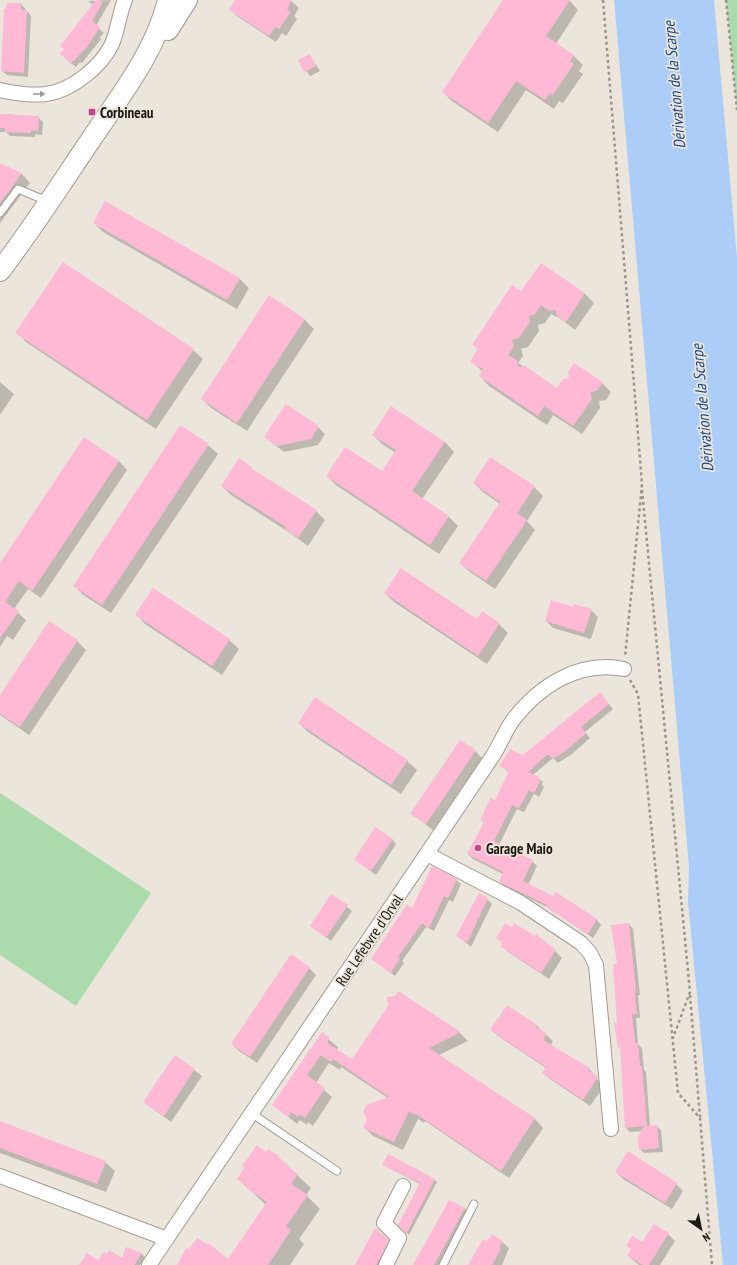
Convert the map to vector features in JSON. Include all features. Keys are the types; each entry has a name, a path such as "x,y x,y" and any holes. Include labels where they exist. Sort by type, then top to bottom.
{"main road":[{"path":"137,72 156,38 168,0"},
{"path":"1,265 49,202 137,72 162,39 187,0"}],"street":[{"path":"0,90 44,94 62,89 80,78 102,59 112,44 125,0"},
{"name":"Rue Lefebvre d'Orval","path":"150,1265 492,757 513,721 531,701 549,687 570,674 602,666 624,669"},
{"path":"427,854 514,898 581,943 590,953 596,965 610,1129"},
{"path":"0,1176 167,1239"},
{"path":"386,1265 399,1238 384,1223 403,1186"}],"lane":[{"path":"0,213 18,189 49,202"},
{"path":"251,1113 337,1172"},
{"path":"443,1265 474,1204"}],"path":[{"path":"603,0 642,484 690,992 712,1265"},
{"path":"726,0 737,110"},
{"path":"642,484 624,669 638,694 678,1092 700,1118"},
{"path":"672,1040 690,992"}],"green space":[{"path":"726,0 737,0 737,110"},
{"path":"0,793 151,893 76,1006 0,955"}],"water":[{"name":"Dérivation de la Scarpe","path":"614,0 714,0 737,258 737,1265 723,1265 688,902 689,867"}],"building":[{"path":"96,0 103,2 92,21 100,27 87,47 71,63 60,54 64,49 60,46"},
{"path":"235,0 292,0 287,9 291,12 279,29 275,27 269,36 229,10"},
{"path":"503,0 570,0 546,36 574,55 570,61 574,64 553,95 550,93 545,100 516,81 488,123 442,92"},
{"path":"7,3 21,3 21,10 27,10 24,73 1,71 4,9 6,9"},
{"path":"310,54 316,66 304,72 298,60"},
{"path":"0,114 39,116 38,131 31,130 31,133 5,132 5,128 0,128"},
{"path":"0,163 22,173 0,203"},
{"path":"105,201 240,278 227,300 93,223"},
{"path":"63,262 194,349 147,420 15,333"},
{"path":"541,263 585,293 566,322 557,316 556,310 549,311 541,305 535,314 529,316 530,322 519,338 512,340 514,346 508,355 517,360 518,367 525,366 557,388 563,379 569,378 568,372 574,363 603,382 597,391 590,392 592,399 573,426 544,406 538,416 479,376 483,369 470,362 478,348 472,345 512,285 521,291"},
{"path":"269,295 305,319 237,423 201,399"},
{"path":"286,404 319,426 311,439 277,446 264,437"},
{"path":"391,406 445,442 412,491 449,516 430,545 326,476 345,447 382,471 396,450 372,435"},
{"path":"180,425 209,444 102,605 73,586"},
{"path":"84,437 119,461 32,591 19,581 5,602 19,611 0,638 0,563"},
{"path":"490,457 535,486 517,513 527,520 486,581 459,563 500,502 473,483"},
{"path":"239,458 252,467 251,468 317,510 298,538 285,529 286,527 221,486"},
{"path":"401,568 477,619 482,611 500,623 478,656 384,593"},
{"path":"153,588 230,639 212,666 135,615"},
{"path":"551,600 573,607 574,604 592,609 584,633 545,621"},
{"path":"49,621 78,640 20,727 0,714 0,695"},
{"path":"600,692 609,704 581,727 586,733 568,749 553,759 548,754 528,772 539,777 538,780 540,781 534,793 529,790 519,808 512,805 494,841 533,860 523,881 553,896 556,892 597,919 588,934 546,907 547,905 499,882 503,872 467,854 484,822 480,820 491,797 495,800 509,771 499,766 510,749 523,755"},
{"path":"315,697 408,760 391,785 298,723"},
{"path":"460,740 476,750 426,824 410,814"},
{"path":"375,827 393,839 371,871 354,860"},
{"path":"432,866 457,879 448,898 444,896 429,928 422,923 398,957 400,958 391,973 371,959 407,904 412,908"},
{"path":"479,893 488,898 467,943 456,936"},
{"path":"331,894 348,905 326,938 310,926"},
{"path":"505,923 512,927 514,923 535,936 536,934 556,950 541,973 500,946 502,942 496,938"},
{"path":"629,923 636,991 637,1014 632,1014 635,1043 638,1043 640,1066 642,1066 647,1126 657,1125 659,1148 639,1150 638,1137 644,1126 625,1128 620,1046 618,1048 614,1023 617,1023 613,964 617,964 611,925"},
{"path":"291,954 310,967 250,1057 231,1044"},
{"path":"398,991 461,1032 429,1048 535,1118 501,1171 416,1114 415,1115 409,1111 394,1142 363,1128 367,1119 363,1112 366,1105 389,1097 333,1059 331,1062 321,1055 307,1075 325,1088 305,1118 300,1115 298,1117 291,1112 288,1117 272,1105 322,1032 330,1038 327,1043 352,1059 386,1009 388,1005 387,997 395,996"},
{"path":"507,1005 537,1025 536,1027 547,1034 543,1040 590,1068 588,1070 598,1077 583,1100 542,1073 546,1067 490,1030"},
{"path":"175,1055 195,1069 164,1116 143,1102"},
{"path":"0,1121 106,1161 97,1184 0,1148"},
{"path":"257,1145 266,1152 268,1149 288,1164 287,1166 298,1174 291,1184 308,1195 286,1226 291,1230 268,1265 177,1265 186,1248 189,1249 197,1238 207,1244 208,1243 228,1259 267,1202 246,1188 247,1186 237,1179 244,1168 242,1166"},
{"path":"628,1151 677,1183 665,1203 615,1172"},
{"path":"388,1154 435,1179 406,1234 398,1225 420,1183 382,1165"},
{"path":"449,1200 465,1208 434,1265 413,1265"},
{"path":"654,1224 669,1233 649,1265 643,1265 627,1256 631,1249 626,1246 632,1236 642,1242"},
{"path":"375,1228 389,1240 384,1251 376,1265 355,1265"},
{"path":"492,1234 503,1241 499,1248 501,1249 492,1265 468,1265 483,1239 487,1241"},
{"path":"126,1247 142,1253 134,1265 79,1265 87,1253 98,1260 104,1252 107,1254 109,1250 122,1258"}],"place":[{"name":"Corbineau","path":"92,112"},
{"name":"Garage Maio","path":"478,848"}]}
